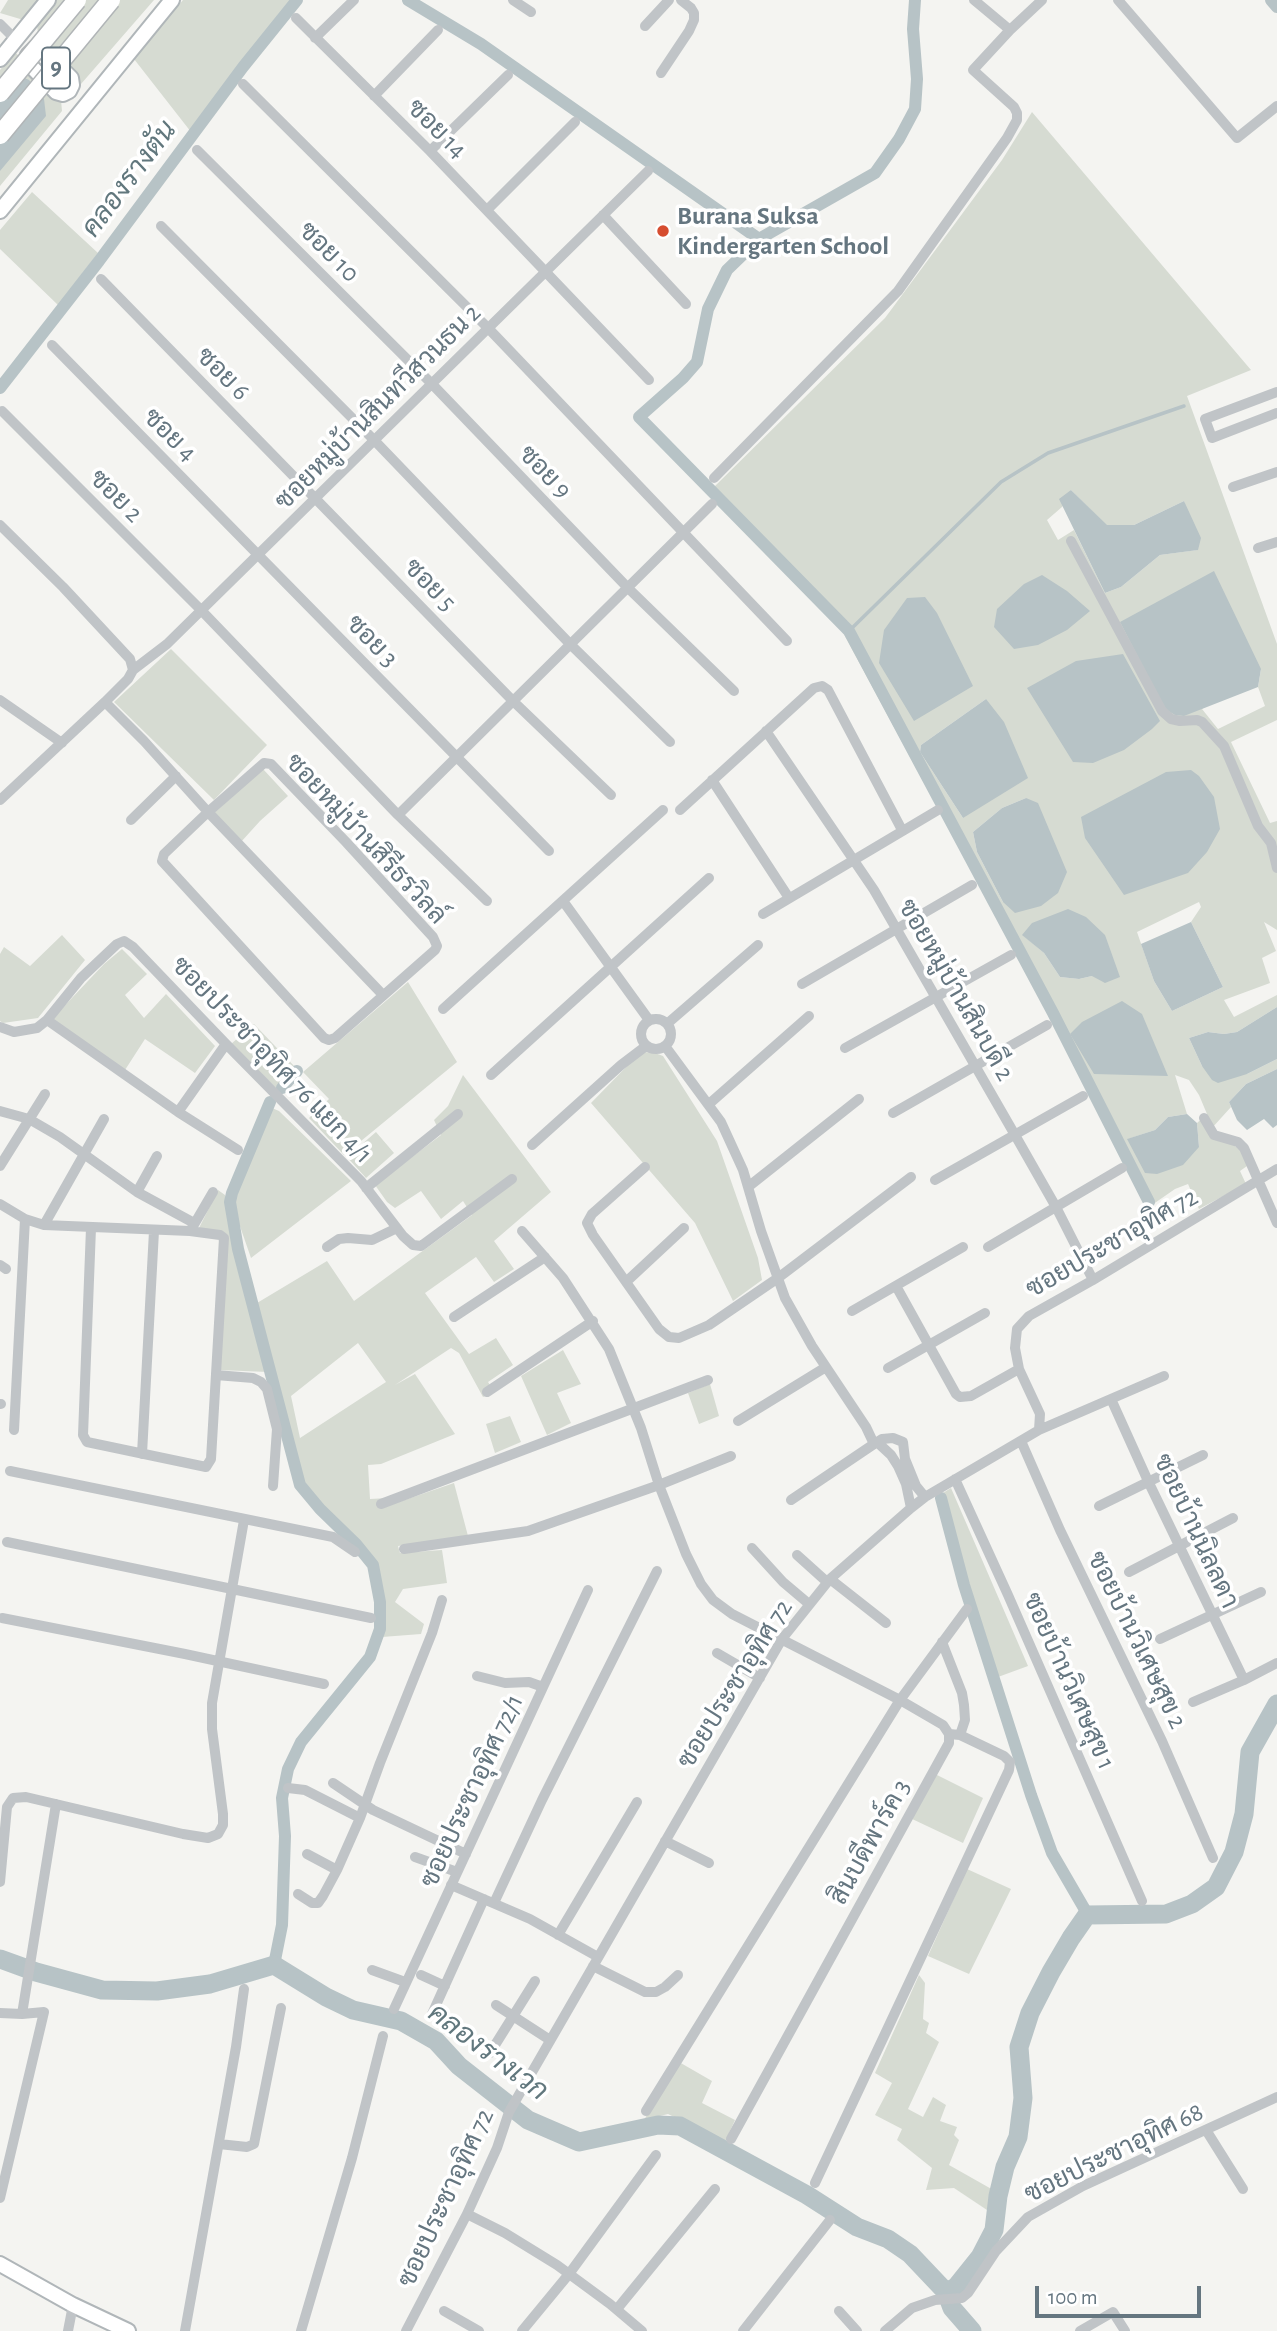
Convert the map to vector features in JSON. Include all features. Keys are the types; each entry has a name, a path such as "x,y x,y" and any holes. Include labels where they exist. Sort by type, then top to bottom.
{"highway":[{"name":"9","path":"0,93 77,0"},
{"name":"9","path":"0,135 111,0"}],"main road":[{"path":"0,59 48,0"},
{"path":"0,211 172,0"},
{"path":"16,40 29,53 29,64 56,92 68,92 72,85 71,78 51,57 42,48 35,48 29,53"},
{"path":"68,92 84,108"},
{"path":"0,2264 73,2305 128,2331"}],"street":[{"path":"315,38 354,0"},
{"path":"513,0 531,12"},
{"path":"645,26 669,0"},
{"path":"661,73 694,20 691,8 681,0"},
{"path":"974,0 1010,30"},
{"path":"714,478 898,291 1007,138 1017,120 1014,107 973,70 1042,0"},
{"path":"1118,0 1237,138 1277,106"},
{"name":"ซอย 14","path":"296,18 430,151 649,380"},
{"path":"0,24 16,40"},
{"path":"374,96 438,30"},
{"path":"430,151 508,75"},
{"path":"243,84 488,328 787,641"},
{"path":"486,210 575,122"},
{"name":"ซอย 10","path":"197,150 432,384"},
{"name":"ซอยหมู่บ้านสินทวีสวนธน 2","path":"0,800 105,702 128,679 133,670 167,644 648,170"},
{"path":"603,215 687,304"},
{"path":"161,226 374,440 569,644 670,742"},
{"name":"ซอย 6","path":"100,279 316,498"},
{"name":"ซอย 4","path":"52,345 258,554"},
{"name":"ซอย 9","path":"432,384 628,588 734,691"},
{"path":"1277,392 1205,419 1212,438 1277,413"},
{"name":"ซอย 2","path":"2,411 201,610 398,815 487,901"},
{"path":"1233,487 1277,472"},
{"name":"ซอย 5","path":"316,498 513,701 611,795"},
{"path":"398,815 712,504"},
{"path":"0,525 130,659 133,670"},
{"path":"1071,541 1162,711 1171,719 1202,722 1224,746 1258,826 1271,843 1277,868"},
{"path":"1258,548 1277,542"},
{"name":"ซอย 3","path":"258,554 550,851"},
{"path":"681,810 814,688 822,686 828,690 902,830"},
{"path":"0,699 62,743"},
{"path":"105,702 383,996"},
{"name":"ซอยหมู่บ้านสินบดี 2","path":"766,731 897,928 1016,1135 1093,1280"},
{"name":"ซอยหมู่บ้านสิรีธรวิลล์","path":"268,763 337,832 433,937 437,946 435,950 383,996 335,1038 324,1038 163,864 164,855 260,765 268,763"},
{"path":"131,820 176,776"},
{"path":"712,780 789,898"},
{"path":"443,1009 663,810"},
{"path":"763,914 938,810"},
{"path":"491,1075 709,878"},
{"path":"802,984 972,885"},
{"path":"562,901 649,1020"},
{"name":"ซอยประชาอุทิศ 76 แยก 4/1","path":"47,1020 81,978 117,944 124,941 133,947 366,1188 414,1245 421,1246 512,1179"},
{"path":"668,1023 758,945"},
{"path":"845,1048 1011,955"},
{"path":"709,1104 809,1016"},
{"path":"659,1018 668,1023 671,1032 669,1042 665,1046 656,1049 643,1042 642,1027 649,1020 659,1018"},
{"path":"0,1027 15,1032 24,1031 37,1028 47,1020 178,1112 238,1150"},
{"path":"894,1113 1047,1025"},
{"path":"178,1112 226,1044"},
{"path":"532,1145 646,1046"},
{"path":"665,1046 722,1122 748,1187 785,1298 875,1443 891,1455 898,1466 906,1484 911,1508"},
{"path":"0,1166 45,1094"},
{"path":"935,1180 1083,1097"},
{"path":"748,1187 859,1100"},
{"path":"0,1111 30,1119 86,1153 137,1192 192,1227 225,1238 211,1459 206,1467 87,1442 83,1435 91,1228"},
{"path":"366,1188 458,1114"},
{"path":"1204,1118 1214,1135 1238,1142 1244,1148 1277,1223"},
{"path":"44,1225 104,1119"},
{"path":"137,1192 157,1156"},
{"path":"645,1167 592,1214 587,1223 659,1329 668,1338 679,1338 709,1325 778,1278 911,1177"},
{"path":"988,1247 1122,1168"},
{"name":"ซอยประชาอุทิศ 72","path":"406,2331 467,2214 517,2097 782,1639 828,1581 911,1508 925,1497 1039,1430 1040,1414 1019,1369 1016,1348 1017,1329 1029,1315 1093,1280 1277,1169"},
{"path":"192,1227 213,1192"},
{"path":"0,1204 25,1219 44,1225 155,1231 192,1227"},
{"path":"14,1430 25,1219"},
{"path":"327,1247 339,1239 372,1240 397,1228"},
{"path":"626,1282 684,1228"},
{"path":"142,1454 155,1231"},
{"path":"522,1231 563,1278 609,1349 686,1554 701,1584 713,1600 732,1615 900,1700 943,1725 949,1734 960,1735 1004,1756 1010,1762 1009,1770 815,2183"},
{"path":"852,1311 963,1247"},
{"path":"454,1317 545,1257"},
{"path":"896,1286 960,1397 971,1396 1019,1369"},
{"path":"888,1368 985,1313"},
{"path":"487,1392 593,1321"},
{"path":"738,1421 826,1367"},
{"path":"216,1375 253,1378 267,1389 277,1429 273,1486"},
{"path":"1039,1430 1164,1376"},
{"path":"381,1504 708,1380"},
{"name":"ซอยบ้านนิลลดา","path":"1111,1399 1244,1680"},
{"path":"791,1500 875,1443 893,1438 903,1442 905,1459 916,1486 925,1497"},
{"name":"ซอยบ้านวิเศษสุข 2","path":"1021,1441 1060,1530 1161,1738 1213,1858"},
{"path":"1099,1506 1203,1455"},
{"path":"404,1549 528,1531 659,1485 731,1456"},
{"path":"10,1471 333,1537 355,1552"},
{"name":"ซอยบ้านวิเศษสุข 1","path":"955,1479 1142,1901"},
{"path":"1129,1572 1233,1518"},
{"path":"0,1882 7,1807 13,1798 26,1797 183,1834 208,1838 218,1834 223,1825 223,1814 212,1728 212,1703 244,1520"},
{"path":"7,1542 371,1618"},
{"path":"752,1548 783,1582 809,1604"},
{"path":"797,1555 887,1623"},
{"path":"432,2014 657,1571"},
{"name":"ซอยประชาอุทิศ 72/1","path":"394,2009 588,1590"},
{"path":"1160,1639 1261,1592"},
{"path":"298,1895 312,1903 318,1903 337,1870 432,1633 442,1600"},
{"path":"646,2111 900,1700 967,1609"},
{"path":"2,1618 324,1684"},
{"path":"942,1643 962,1693 965,1720 960,1735"},
{"path":"717,1653 760,1678"},
{"path":"1193,1702 1277,1664"},
{"path":"477,1676 505,1683 529,1682 543,1687"},
{"name":"สินบดีพาร์ค 3","path":"731,2139 949,1744 949,1734"},
{"path":"332,1783 365,1805 466,1854"},
{"path":"288,1788 305,1790 360,1818"},
{"path":"558,1935 637,1802"},
{"path":"22,2014 56,1804"},
{"path":"664,1841 709,1863"},
{"path":"307,1854 337,1870"},
{"path":"415,1857 457,1872"},
{"path":"451,1885 530,1919 645,1992 656,1992 678,1975"},
{"path":"372,1970 405,1982"},
{"path":"421,1975 445,1986"},
{"path":"489,2053 534,1981"},
{"path":"186,2331 244,1989"},
{"path":"496,2005 550,2040"},
{"path":"219,2144 247,2147 254,2144 281,2008"},
{"path":"0,2013 44,2012 0,2198"},
{"path":"301,2331 352,2158 383,2036"},
{"name":"ซอยประชาอุทิศ 68","path":"885,2331 912,2308 935,2300 962,2298 972,2288 996,2251 1028,2217 1083,2186 1277,2097"},
{"path":"1206,2130 1243,2189"},
{"path":"522,2331 569,2274 656,2155"},
{"path":"617,2309 715,2189"},
{"path":"467,2214 505,2233 569,2274 642,2331"},
{"path":"743,2331 831,2220"},
{"path":"68,2331 73,2305"},
{"path":"444,2311 479,2331"},
{"path":"839,2311 857,2331"},
{"path":"1080,2331 1113,2312 1125,2331"}],"shaded area":[{"path":"8,0 154,0 81,84 52,56 38,35 37,24 0,13"},
{"path":"183,0 292,0 191,132 134,59"},
{"path":"15,52 61,100 62,111 0,186 0,70"},
{"path":"9,71 29,80 44,99 46,116 0,171 0,81"},
{"path":"1032,112 1251,370 1187,396 1277,644 1277,720 1231,742 1270,823 1277,821 1277,930 1264,922 1276,951 1262,958 1270,983 1224,1000 1234,1017 1277,995 1277,1007 1237,1032 1208,1032 1189,1038 1202,1066 1247,1074 1277,1059 1277,1069 1246,1084 1229,1102 1231,1107 1212,1128 1254,1161 1240,1171 1246,1184 1199,1209 1188,1184 1175,1189 1149,1207 1014,949 841,629 848,622 714,487 885,318 1002,160","holes":["1071,490 1106,525 1134,525 1184,501 1197,550 1160,555 1121,587 1105,593 1074,530 1058,540 1047,520 1062,507","1261,669 1258,687 1265,706 1218,729 1202,709","986,699 963,818 920,752 921,745","1026,798 1003,902 977,852 973,832 1002,808","1199,902 1201,907 1191,922 1223,987 1172,1011 1154,981 1137,932","1023,935 1092,976 1079,979 1060,977 1044,953","1175,1075 1189,1080 1207,1114 1197,1123 1199,1147 1128,1139 1155,1130 1168,1117 1187,1114"]},
{"path":"32,192 98,253 58,305 0,249 0,230"},
{"path":"1071,490 1107,525 1134,525 1184,501 1201,538 1198,550 1160,555 1121,587 1105,593 1059,499"},
{"path":"1214,571 1261,669 1258,687 1184,716 1175,715 1165,709 1120,622"},
{"path":"1042,575 1067,591 1090,611 1067,630 1038,645 1014,649 994,627 997,609 1024,584"},
{"path":"925,597 937,613 973,686 914,721 879,663 884,630 907,598"},
{"path":"171,649 267,745 214,800 114,702"},
{"path":"1123,654 1160,721 1124,750 1093,763 1073,762 1027,688 1076,661"},
{"path":"986,699 1004,722 1028,778 963,818 920,752 921,745"},
{"path":"263,769 288,796 241,842 214,813"},
{"path":"1191,770 1199,776 1214,797 1220,829 1207,852 1188,873 1124,895 1085,838 1081,817 1166,772"},
{"path":"1026,798 1038,803 1067,872 1058,893 1041,906 1015,913 1003,902 977,852 973,832 1002,808"},
{"path":"1068,909 1086,917 1105,935 1120,977 1105,983 1092,976 1079,979 1060,977 1044,953 1022,935 1032,923"},
{"path":"1191,922 1223,987 1172,1011 1154,981 1141,944"},
{"path":"62,935 85,960 38,1018 3,1023 0,1021 0,954 4,947 30,966"},
{"path":"122,949 147,974 125,995 144,1018 166,994 215,1046 195,1073 145,1039 125,1070 56,1024 53,1018 104,964"},
{"path":"408,982 457,1062 344,1155 309,1118 329,1099 303,1072"},
{"path":"1122,1001 1142,1014 1168,1076 1094,1074 1070,1034 1082,1022"},
{"path":"1277,1007 1277,1059 1247,1074 1218,1083 1212,1080 1189,1038 1208,1032 1237,1032"},
{"path":"254,1024 296,1068 276,1088 231,1044"},
{"path":"644,1052 663,1056 717,1141 758,1258 762,1280 733,1301 695,1223 591,1103"},
{"path":"1277,1069 1277,1125 1273,1128 1264,1119 1247,1130 1237,1120 1229,1102 1246,1084"},
{"path":"463,1075 551,1192 494,1241 514,1269 494,1282 476,1257 425,1293 469,1354 496,1338 513,1365 488,1382 495,1392 483,1397 459,1353 451,1348 395,1385 415,1374 455,1434 381,1464 368,1465 370,1499 388,1498 390,1505 454,1483 468,1536 398,1546 400,1553 442,1550 447,1583 403,1589 395,1602 424,1624 421,1634 382,1637 384,1616 375,1564 304,1485 272,1373 257,1303 327,1261 354,1301 472,1215 463,1201 441,1219 421,1191 395,1208 375,1185 441,1135 434,1120 448,1106","holes":["358,1343 386,1382 300,1438 291,1396"]},
{"path":"272,1108 279,1111 351,1181 251,1258 233,1206 235,1193"},
{"path":"1187,1114 1197,1123 1199,1147 1183,1165 1157,1174 1145,1173 1127,1139 1155,1130 1168,1117"},
{"path":"376,1132 394,1153 366,1178 347,1157"},
{"path":"218,1190 225,1195 230,1228 268,1372 219,1370 226,1236 199,1228"},
{"path":"563,1350 581,1384 557,1393 571,1423 547,1435 521,1376"},
{"path":"710,1384 719,1416 699,1424 688,1393"},
{"path":"510,1416 521,1442 495,1453 486,1424"},
{"path":"951,1488 1028,1666 998,1677 938,1496"},
{"path":"935,1774 983,1798 963,1843 910,1818"},
{"path":"967,1869 1011,1889 969,1974 928,1956"},
{"path":"919,1975 925,1983 923,2019 929,2023 926,2033 939,2042 908,2109 923,2117 933,2097 946,2105 940,2121 957,2127 954,2135 959,2140 949,2165 995,2191 990,2212 954,2188 926,2190 932,2168 897,2140 902,2129 875,2115 892,2083 875,2073"},
{"path":"679,2062 712,2081 702,2103 735,2120 725,2142 668,2114 644,2120"}],"waterway":[{"name":"คลองรางตัน","path":"0,388 99,261 243,67 297,0"},
{"name":"คลองรางตัน","path":"408,0 481,44 759,239"},
{"path":"915,0 915,109 899,139 875,173 759,239 727,270 708,309 697,362 639,417 849,631 1053,1013 1149,1202"},
{"path":"1271,0 1277,7"},
{"path":"849,631 1001,482 1048,453 1184,406"},
{"path":"282,1088 297,1071"},
{"path":"270,1102 230,1202 238,1249 300,1485 373,1565 380,1602 380,1629 370,1657 301,1742 288,1769 282,1798 285,1836 282,1925 274,1965"},
{"path":"941,1498 964,1585 1031,1795 1052,1853 1088,1915"},
{"path":"946,2292 956,2287 980,2257 994,2230 1005,2167 1018,2137 1023,2098 1019,2047 1030,2013 1051,1972 1087,1915 1166,1914 1192,1904 1216,1887 1234,1852 1244,1814 1250,1752 1277,1704"},
{"name":"คลองรางเวก","path":"0,1959 102,1990 157,1991 210,1984 274,1965 353,2010 401,2021 436,2041 459,2066 528,2120 579,2142 658,2125 680,2126 807,2195 857,2227 888,2239 910,2254 946,2292 952,2308 972,2331"}],"place":[{"name":"Burana Suksa Kindergarten School","path":"663,231"}]}
